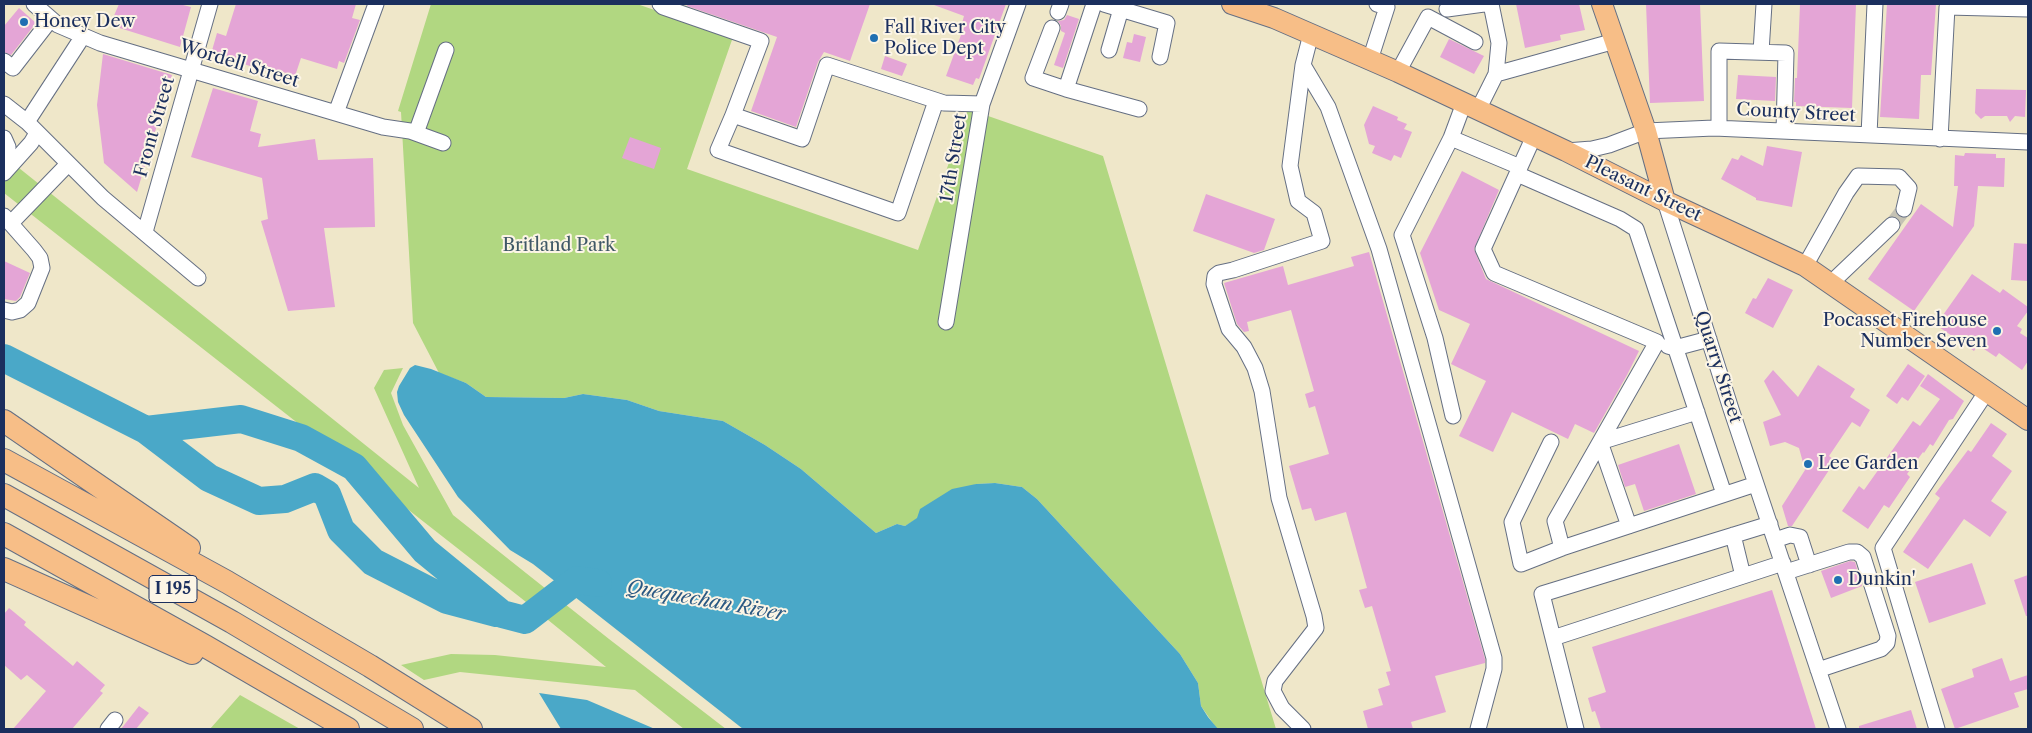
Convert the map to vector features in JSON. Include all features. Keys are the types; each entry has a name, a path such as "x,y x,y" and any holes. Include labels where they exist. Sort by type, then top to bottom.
{"highway":[{"path":"4,421 199,554 227,582"},
{"path":"4,460 227,582 370,666 471,729"},
{"name":"I 195","path":"4,496 216,613 412,729"},
{"name":"I 195","path":"4,534 348,729"},
{"path":"4,569 299,700"}],"main road":[{"name":"Quarry Street","path":"1602,4 1646,131 1666,201"},
{"name":"Pleasant Street","path":"1241,5 1398,72 1805,266 2028,420"}],"street":[{"name":"Wordell Street","path":"34,4 58,25 100,43 383,127 416,133 443,143"},
{"name":"Front Street","path":"144,232 210,4"},
{"path":"336,113 376,4"},
{"path":"660,4 663,7 761,41 718,150 898,213 936,101"},
{"name":"17th Street","path":"946,322 982,104 1018,4"},
{"path":"1066,89 1094,4"},
{"path":"1104,4 1130,8 1167,23 1160,57"},
{"path":"1447,9 1484,4"},
{"path":"1452,416 1435,338 1402,235 1451,138 1496,74 1499,43 1491,4"},
{"path":"1761,52 1764,4"},
{"path":"1869,135 1875,4"},
{"path":"1370,60 1384,5"},
{"path":"1940,139 1947,7 2028,9"},
{"path":"1109,50 1130,8"},
{"path":"1398,72 1428,17 1475,42"},
{"path":"4,61 13,68 51,19"},
{"path":"1052,28 1033,78 1139,109"},
{"path":"1303,729 1282,708 1273,691 1275,681 1316,628 1314,616 1279,498 1262,390 1244,347 1229,329 1214,284 1215,276 1219,273 1322,241 1314,213 1298,201 1290,166 1303,65 1311,34"},
{"path":"4,173 31,143 32,128 83,36"},
{"path":"1496,74 1614,41"},
{"path":"416,133 446,50"},
{"path":"1719,128 1719,51 1786,53 1784,131"},
{"path":"733,115 802,139 827,65 936,101 982,104"},
{"path":"1303,65 1328,107 1379,249 1494,658 1494,669 1478,729"},
{"path":"4,104 32,128 103,198 198,278"},
{"name":"County Street","path":"1566,151 1600,147 1646,131 1719,128 2028,142"},
{"path":"1534,136 1483,248 1494,273 1675,348 1709,339"},
{"path":"4,138 8,148 4,161"},
{"path":"1451,138 1620,219 1636,230 1724,494"},
{"path":"4,310 12,312 20,310 28,303 42,268 40,258 7,219 68,164"},
{"path":"1805,266 1846,193 1858,176 1900,177 1909,188 1904,209"},
{"name":"Quarry Street","path":"1666,201 1756,484 1838,729"},
{"path":"1831,283 1892,226"},
{"path":"1562,548 1555,521 1657,342"},
{"path":"1937,729 1883,548 1987,392"},
{"path":"1600,442 1697,412"},
{"path":"1552,442 1512,522 1521,564 1562,548 1756,484"},
{"path":"1600,442 1629,526"},
{"path":"1576,729 1542,594 1770,524"},
{"path":"1775,540 1790,535 1800,537 1809,565"},
{"path":"1733,536 1743,576"},
{"path":"1553,638 1743,576 1809,565 1849,552 1857,552 1863,557 1888,636 1888,643 1880,649 1818,670"}],"green space":[{"name":"Britland Park","path":"431,4 637,4 733,37 687,169 918,250 968,109 1103,156 1276,729 1217,729 1201,706 1198,683 1180,654 1037,499 1022,487 995,483 976,484 905,526 897,524 876,533 801,469 765,445 723,421 659,411 627,400 583,394 564,398 486,397 466,383 439,373 413,323 401,112 398,111"},
{"path":"4,156 419,488 374,388 384,370 403,368 391,393 403,425 453,515 726,729 684,729 635,690 460,672 424,680 401,665 451,654 495,655 606,667 521,598 4,193"},
{"path":"240,695 300,729 210,729"}],"water":[{"path":"415,365 431,369 466,383 486,397 564,398 583,394 627,400 659,411 723,421 765,445 801,469 876,533 897,524 905,526 917,518 920,509 952,489 976,484 995,483 1022,487 1037,499 1180,654 1198,683 1201,706 1218,729 743,729 533,564 510,550 458,497 404,415 398,402 397,392 399,386 410,368"},
{"path":"539,693 587,700 655,729 561,729"}],"building":[{"path":"119,4 179,4 191,7 180,47 110,25"},
{"path":"236,4 356,4 352,18 360,20 344,63 339,61 337,69 301,58 295,76 277,70 276,74 211,54 217,33 226,36"},
{"path":"688,4 870,4 850,61 824,52 818,62 796,127 751,111 777,37 687,6"},
{"path":"934,4 1006,4 979,79 976,78 973,85 946,76 965,24 962,23 964,16"},
{"path":"1516,4 1579,4 1585,30 1560,35 1561,40 1525,48"},
{"path":"1646,4 1700,4 1704,101 1650,103"},
{"path":"1800,4 1856,4 1852,108 1796,106 1796,102 1794,102 1795,78 1797,78"},
{"path":"1887,4 1936,4 1931,75 1921,75 1919,119 1880,117"},
{"path":"19,8 36,23 11,55 4,52 4,26"},
{"path":"1067,15 1079,19 1063,68 1054,65 1065,33 1061,31 1058,21 1064,20"},
{"path":"1134,34 1146,37 1140,62 1123,58 1127,42 1132,43"},
{"path":"1449,39 1484,56 1474,74 1440,57"},
{"path":"103,54 172,75 137,192 104,163 97,105"},
{"path":"885,56 907,64 902,76 881,69"},
{"path":"1738,75 1776,77 1775,101 1736,99"},
{"path":"213,88 258,101 250,131 261,134 258,147 315,139 318,160 373,158 375,227 324,228 335,307 288,311 261,221 268,219 262,178 191,157"},
{"path":"1976,89 2026,90 2025,117 2015,116 2010,122 2007,116 1985,116 1981,119 1975,113"},
{"path":"1373,106 1398,117 1397,120 1407,124 1404,129 1412,132 1401,158 1394,155 1391,161 1372,153 1375,146 1369,144 1364,125"},
{"path":"630,137 661,148 654,169 622,158"},
{"path":"1767,146 1802,152 1792,207 1756,200 1756,198 1721,179 1732,158 1738,160 1741,155 1763,166"},
{"path":"1965,153 1996,154 1996,158 2005,158 2004,187 1978,186 1974,226 1914,311 1868,279 1921,204 1953,227 1958,186 1954,186 1955,155 1964,156"},
{"path":"1462,171 1499,190 1474,249 1486,279 1639,351 1594,433 1575,424 1568,439 1512,412 1493,452 1459,436 1486,381 1451,364 1470,324 1439,310 1420,253"},
{"path":"1206,194 1275,219 1264,250 1254,253 1193,231"},
{"path":"2014,243 2028,244 2028,281 2011,280"},
{"path":"1369,252 1485,659 1485,663 1435,676 1446,712 1411,722 1413,729 1368,729 1363,711 1383,705 1378,689 1390,685 1386,672 1391,671 1372,606 1365,608 1359,590 1367,588 1346,512 1315,521 1311,508 1302,510 1289,466 1329,454 1315,406 1309,408 1305,394 1314,391 1291,310 1247,322 1249,331 1244,332 1237,324 1224,283 1283,266 1288,285 1354,266 1351,257"},
{"path":"4,261 30,273 20,297 16,301 4,299"},
{"path":"1972,274 2000,293 2003,289 2028,307 2028,311 2017,326 2022,329 2020,333 2028,338 2028,361 2022,370 1999,353 1996,357 1978,345 1974,351 1936,325"},
{"path":"1768,278 1793,290 1773,328 1745,313 1753,298 1756,299"},
{"path":"1908,364 1925,376 1908,401 1902,397 1897,404 1886,396"},
{"path":"1818,365 1855,389 1850,397 1870,410 1860,427 1852,422 1829,456 1835,461 1792,526 1788,526 1782,506 1805,470 1799,448 1785,442 1770,446 1763,422 1781,415 1764,381 1773,370 1798,397"},
{"path":"1928,374 1964,401 1953,419 1949,420 1933,446 1930,444 1907,474 1910,477 1889,508 1884,505 1868,529 1842,511 1859,486 1864,490 1913,421 1920,426 1940,399 1920,386"},
{"path":"1991,423 2007,434 1992,456 2012,471 1991,501 2007,512 1990,537 1964,519 1928,569 1903,552 1940,498 1935,494 1968,450 1971,452"},
{"path":"1679,444 1696,494 1644,511 1635,484 1625,487 1618,465"},
{"path":"1850,561 1855,562 1862,586 1831,598 1821,571"},
{"path":"1972,563 1986,604 1929,623 1915,582"},
{"path":"2028,575 2028,616 2026,616 2014,580"},
{"path":"1772,590 1816,729 1601,729 1595,711 1592,712 1588,698 1606,692 1592,647"},
{"path":"9,608 26,622 24,625 73,666 77,661 105,685 100,691 103,693 72,729 13,729 46,691 27,675 21,680 4,665 4,614"},
{"path":"2002,658 2010,681 2028,675 2028,689 2014,693 2019,707 1955,729 1941,689 1974,677 1972,669"},
{"path":"139,706 149,713 136,729 121,729"},
{"path":"1911,710 1917,729 1859,729 1859,726"}],"waterway":[{"name":"Quequechan River","path":"4,358 146,430 241,419 301,438 354,467 425,551 502,614 525,620 577,580 598,583"},
{"name":"Quequechan River","path":"146,430 209,478 259,501 285,499 315,487 327,494 341,530 373,562 447,600 496,613"}],"tunnel":[{"path":"1892,225 1904,209"}],"place":[{"name":"Honey Dew","path":"24,22"},
{"name":"Fall River City Police Dept","path":"874,38"},
{"name":"Pocasset Firehouse Number Seven","path":"1997,331"},
{"name":"Lee Garden","path":"1808,464"},
{"name":"Dunkin'","path":"1838,580"}]}
